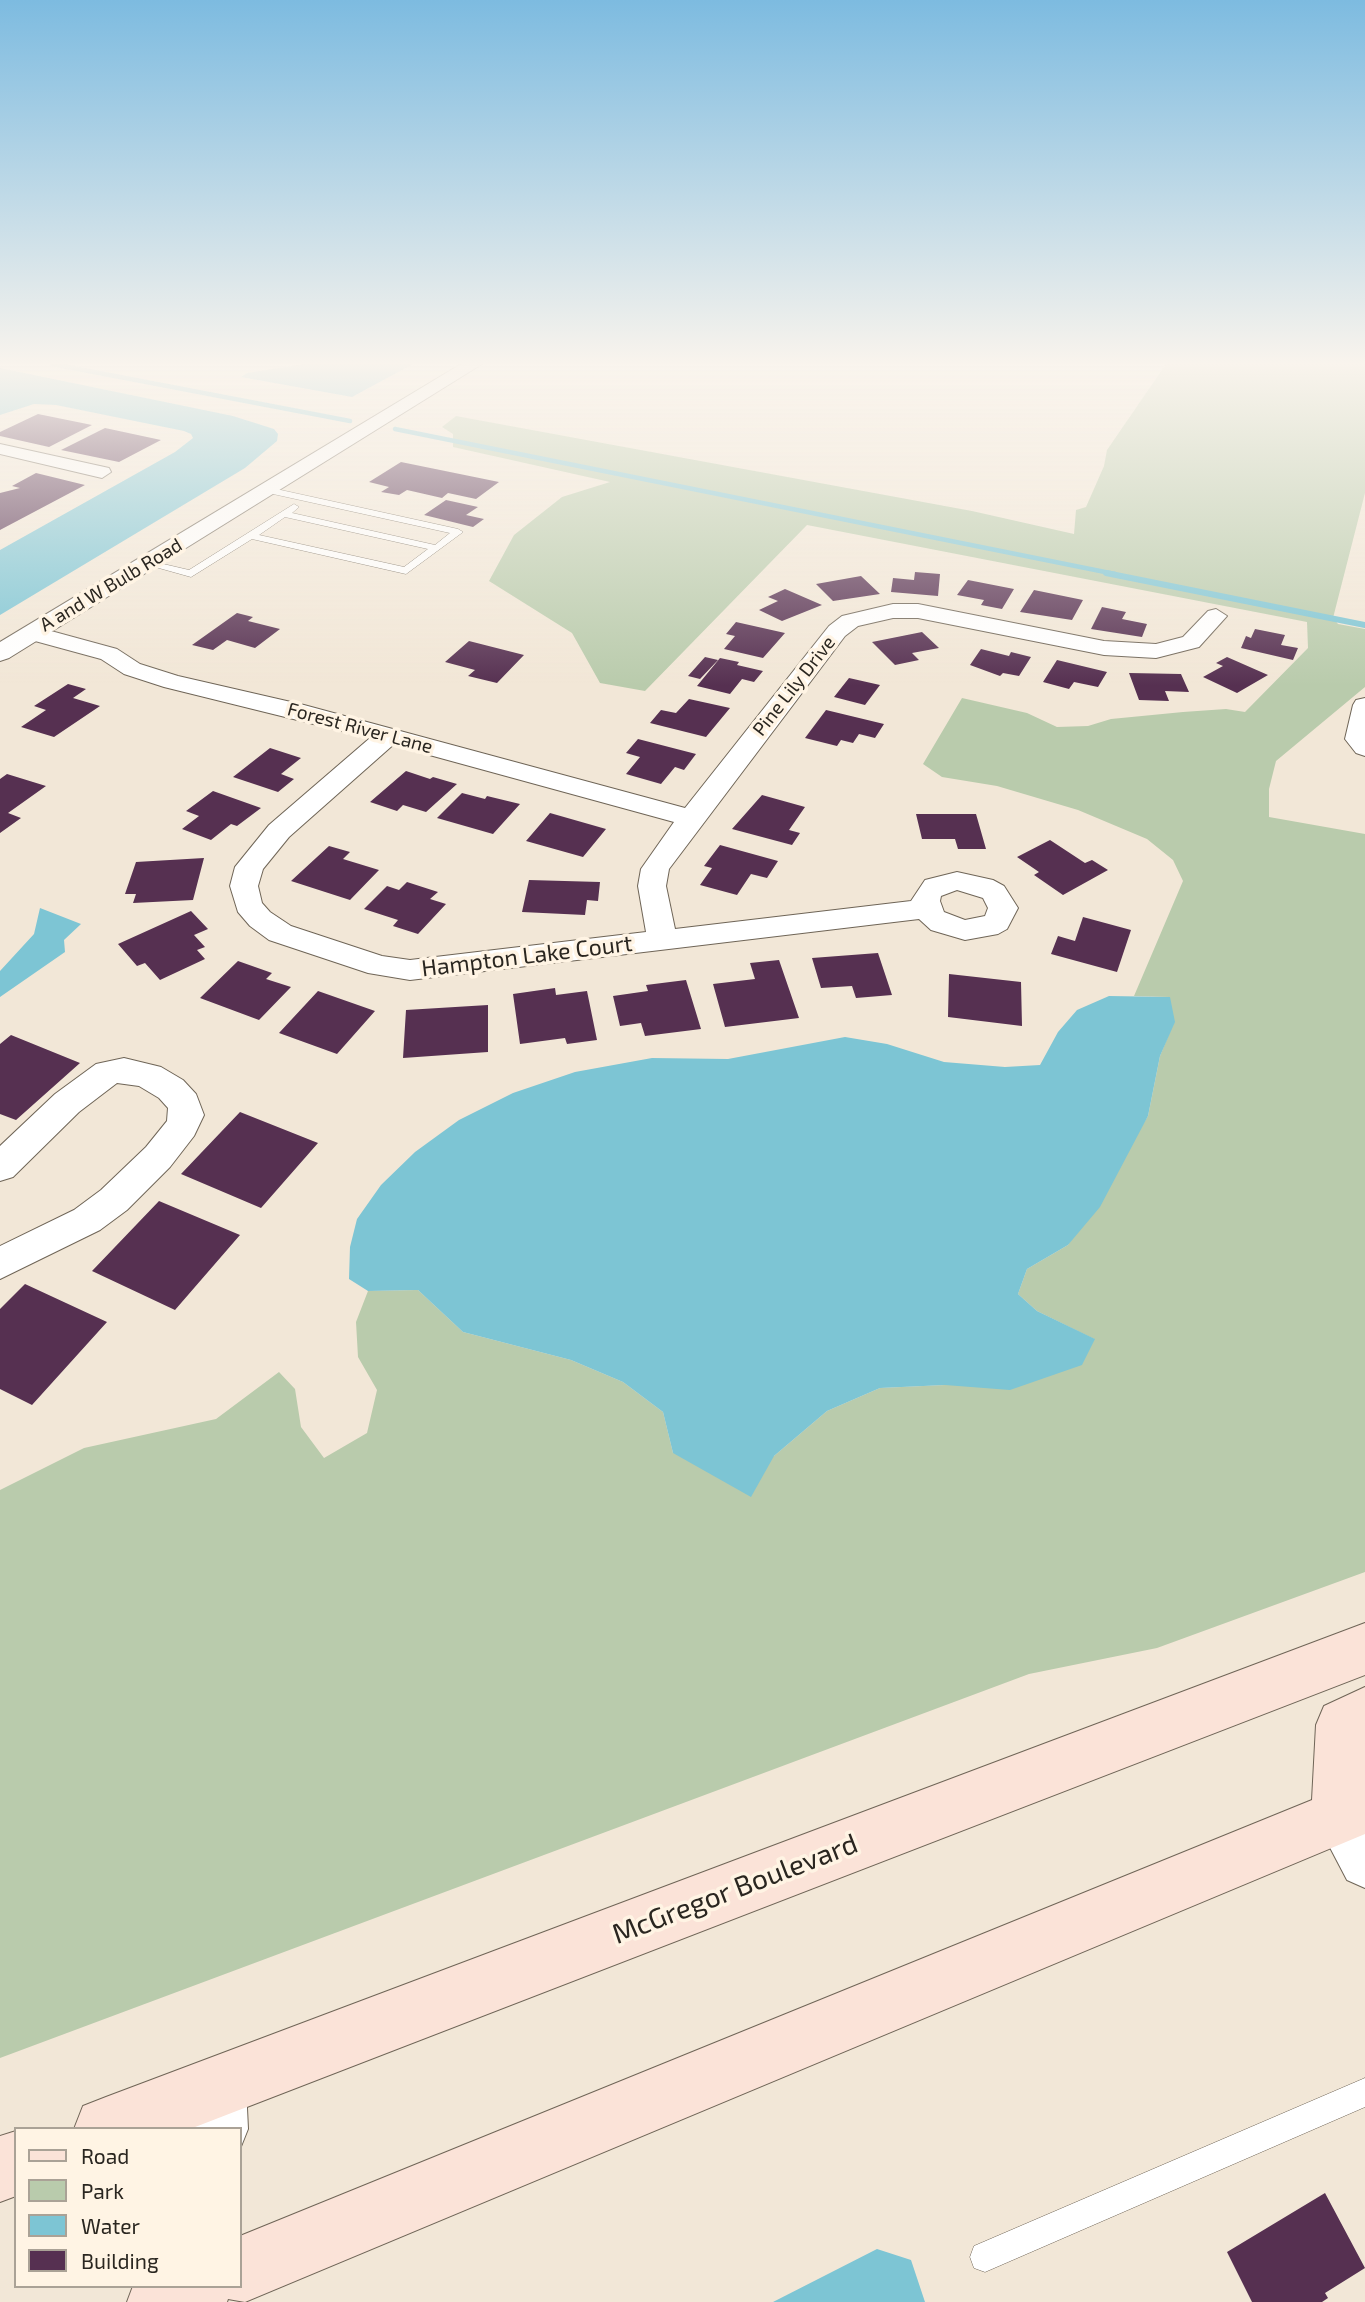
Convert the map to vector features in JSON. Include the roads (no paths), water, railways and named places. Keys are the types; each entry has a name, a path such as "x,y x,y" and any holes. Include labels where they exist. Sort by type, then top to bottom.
{"main road":[{"name":"McGregor Boulevard","path":"117,2127 218,2108 1365,1649"},
{"path":"242,2269 1356,1828 1343,1725 1365,1714"},
{"path":"161,2302 194,2288"}],"street":[{"name":"A and W Bulb Road","path":"0,653 297,471"},
{"name":"Pine Lily Drive","path":"662,940 652,886 655,869 691,818 836,631 850,621 882,612 918,611 1104,648 1156,651 1191,642 1216,616"},
{"name":"Forest River Lane","path":"32,633 109,654 132,669 150,675 230,693 691,818"},
{"path":"1365,705 1358,739 1365,748"},
{"name":"Hampton Lake Court","path":"388,736 279,831 248,867 244,886 248,905 260,919 280,933 379,966 410,970 926,909"},
{"path":"0,1167 67,1103 108,1072 124,1070 149,1076 171,1089 184,1103 187,1115 182,1127 158,1157 114,1200 87,1220 0,1263"}],"lane":[{"path":"250,536 406,571 458,532 267,490"},
{"path":"146,563 191,574 307,499"},
{"path":"285,514 436,548"},
{"path":"985,2257 1365,2092"}],"water":[{"path":"140,471 239,471 0,615 0,550"},
{"path":"40,908 81,924 64,940 65,952 0,997 0,971 34,934"},
{"path":"1109,996 1170,997 1175,1022 1160,1056 1148,1116 1100,1207 1068,1245 1027,1269 1018,1294 1037,1311 1095,1339 1082,1365 1010,1390 945,1385 880,1388 827,1411 774,1456 751,1497 673,1453 663,1412 623,1382 571,1360 463,1332 418,1290 368,1291 349,1279 350,1247 357,1219 381,1185 415,1152 459,1120 513,1093 575,1072 652,1058 728,1059 845,1037 887,1044 944,1062 1005,1067 1040,1065 1058,1032 1077,1010"},
{"path":"877,2249 911,2260 925,2302 773,2302"}],"waterway":[{"path":"606,471 1115,574"},
{"path":"1106,573 1365,625"}]}
